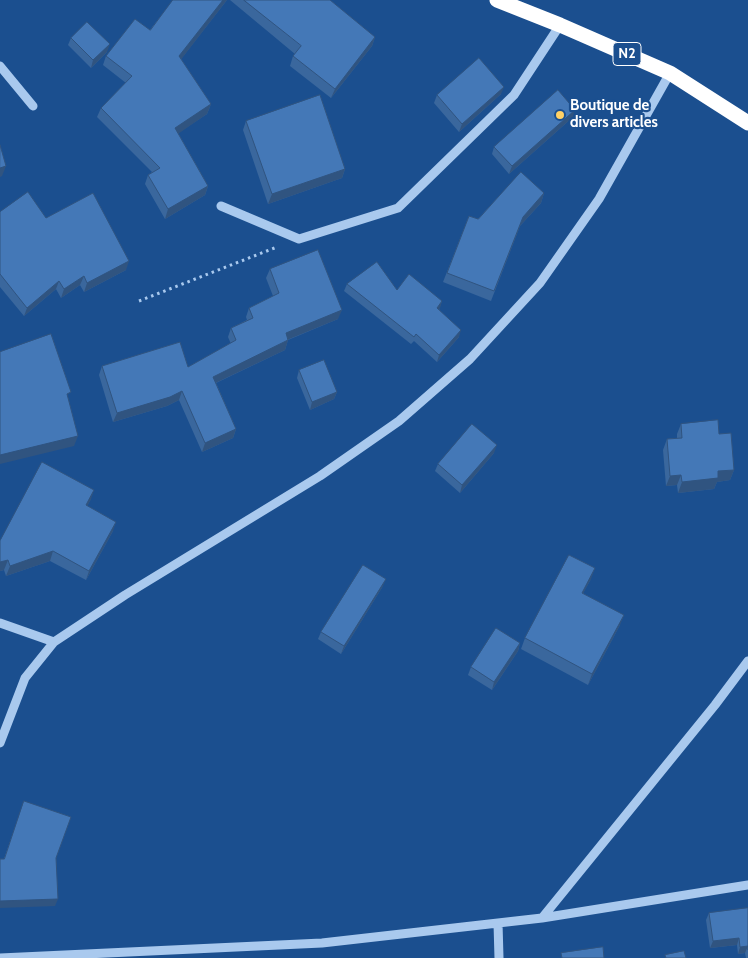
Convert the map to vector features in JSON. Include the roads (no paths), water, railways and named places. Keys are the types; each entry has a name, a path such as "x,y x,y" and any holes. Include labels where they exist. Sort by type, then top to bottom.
{"highway":[{"name":"N2","path":"497,0 670,73 748,124"}],"street":[{"path":"221,206 299,239 398,208 514,95 560,25"},
{"path":"0,66 33,106"},
{"path":"0,743 25,678 54,642 125,595 320,476 399,422 470,359 540,283 599,199 670,73"},
{"path":"0,623 54,642"},
{"path":"542,918 715,706 748,661"},
{"path":"0,958 198,953 322,943 542,918 748,885"},
{"path":"498,923 499,958"}],"place":[{"name":"Boutique de divers articles","path":"560,115"}]}
